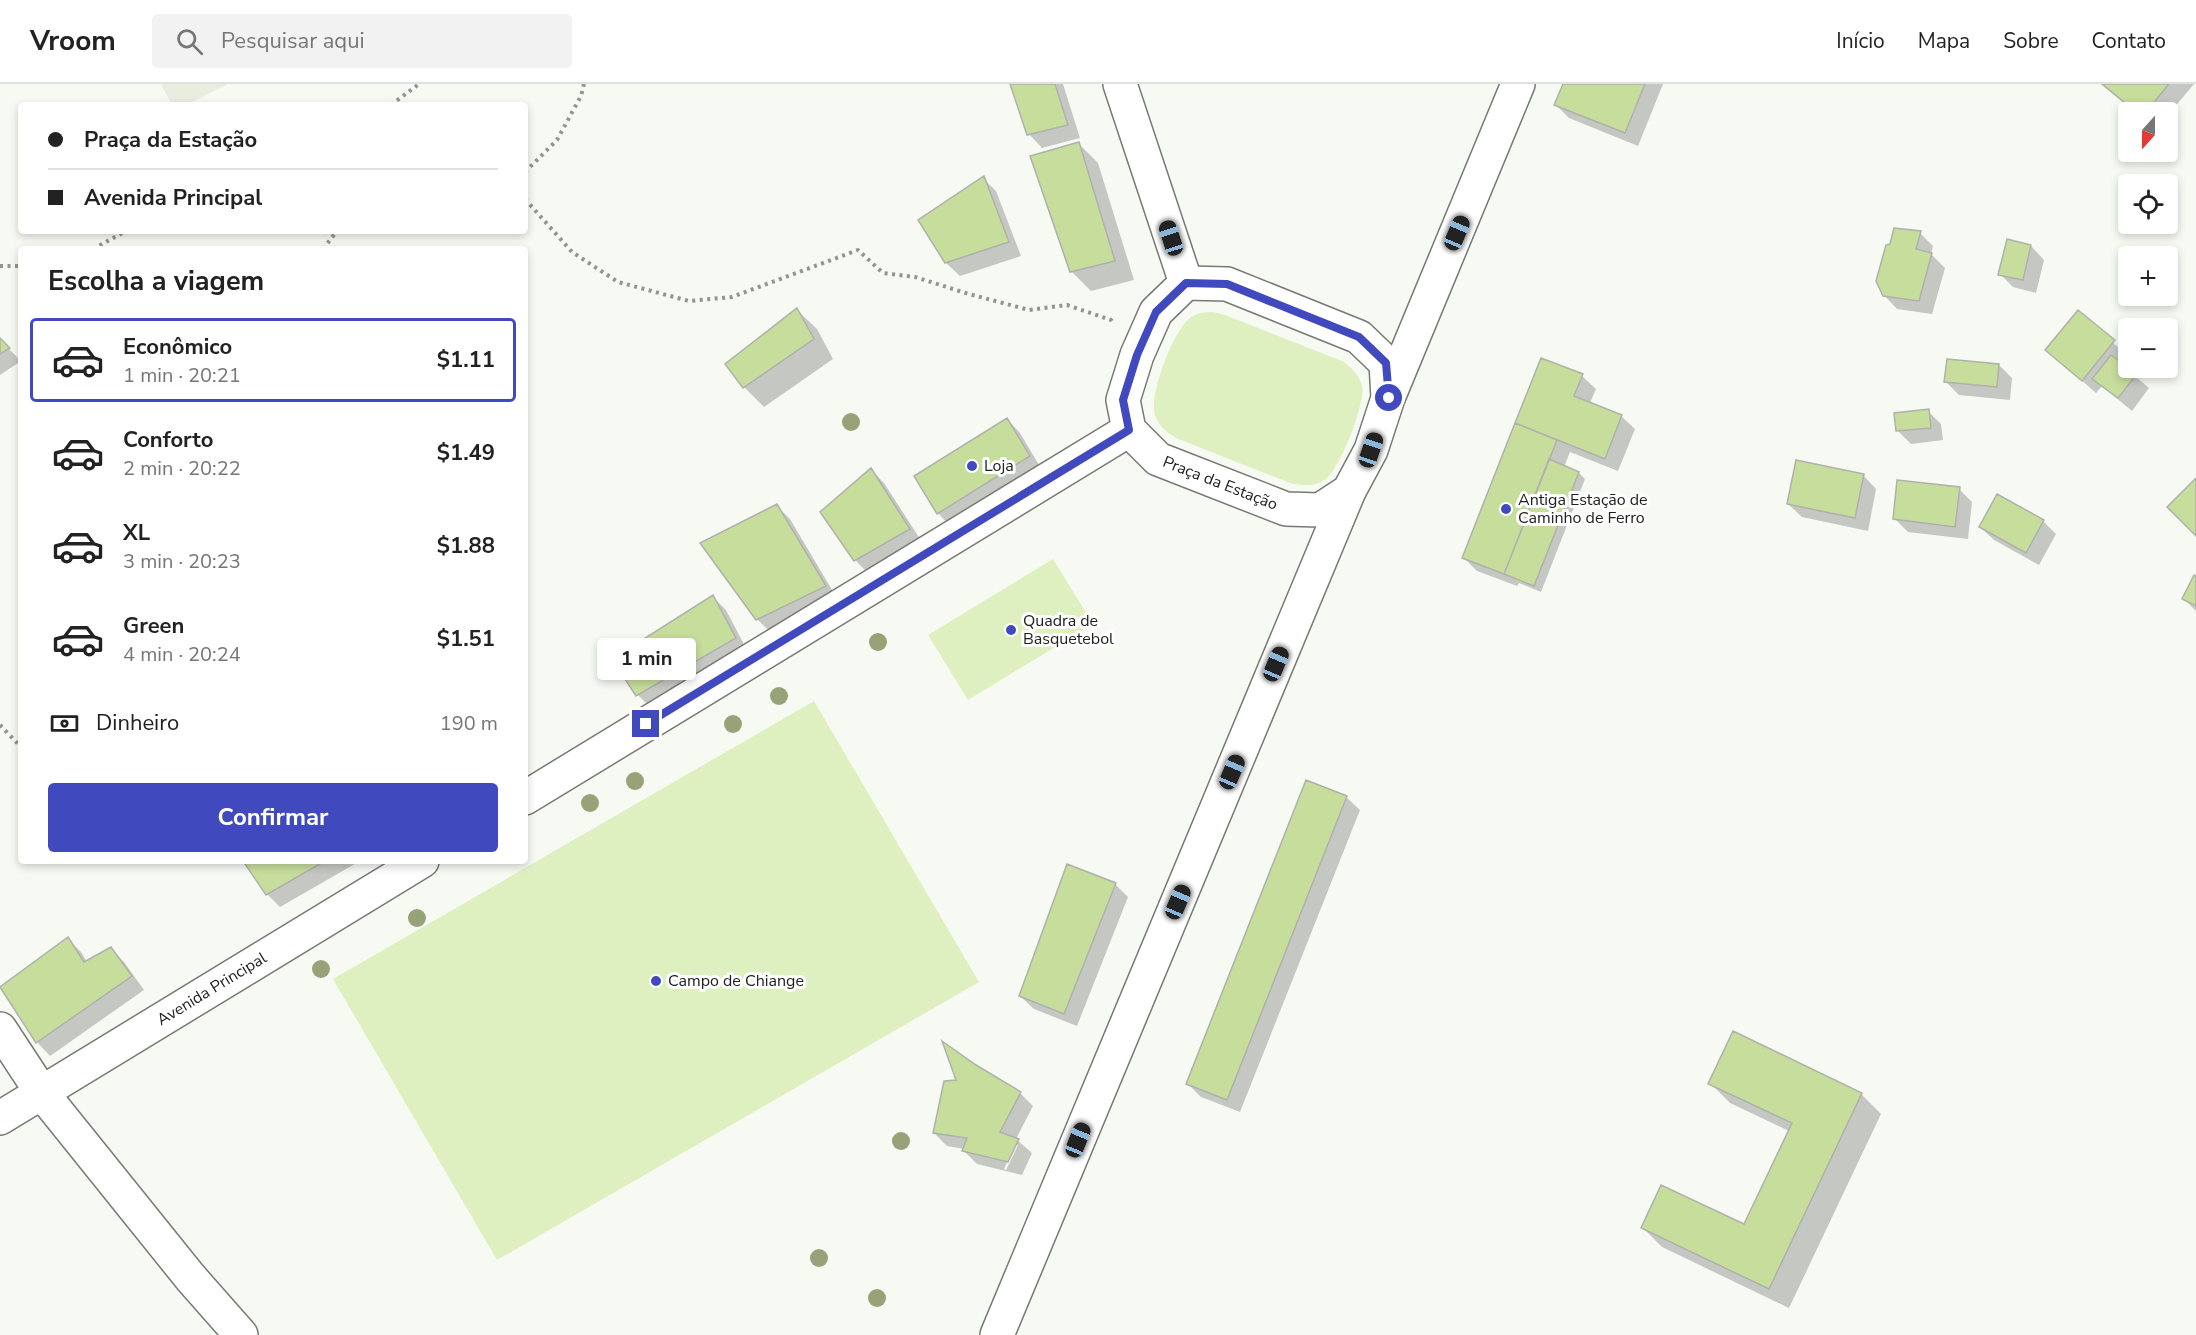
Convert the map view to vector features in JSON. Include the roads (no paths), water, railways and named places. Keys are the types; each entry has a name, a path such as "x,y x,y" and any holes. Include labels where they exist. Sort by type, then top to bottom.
{"street":[{"path":"528,796 1129,430 1123,400 1137,355 1156,312 1186,283 1120,84"},
{"path":"1389,398 1518,84"},
{"name":"Praça da Estação","path":"1129,430 1158,459 1286,509 1320,510 1349,491 1371,450 1389,398 1386,363 1359,337 1227,284 1186,283"},
{"path":"998,1335 1349,491"},
{"name":"Avenida Principal","path":"0,1118 417,864"},
{"path":"0,1029 42,1093 190,1277 241,1335"}],"place":[{"name":"Loja","path":"972,466"},
{"name":"Antiga Estação de Caminho de Ferro","path":"1506,509"},
{"name":"Quadra de Basquetebol","path":"1011,630"},
{"name":"Campo de Chiange","path":"656,981"}]}
